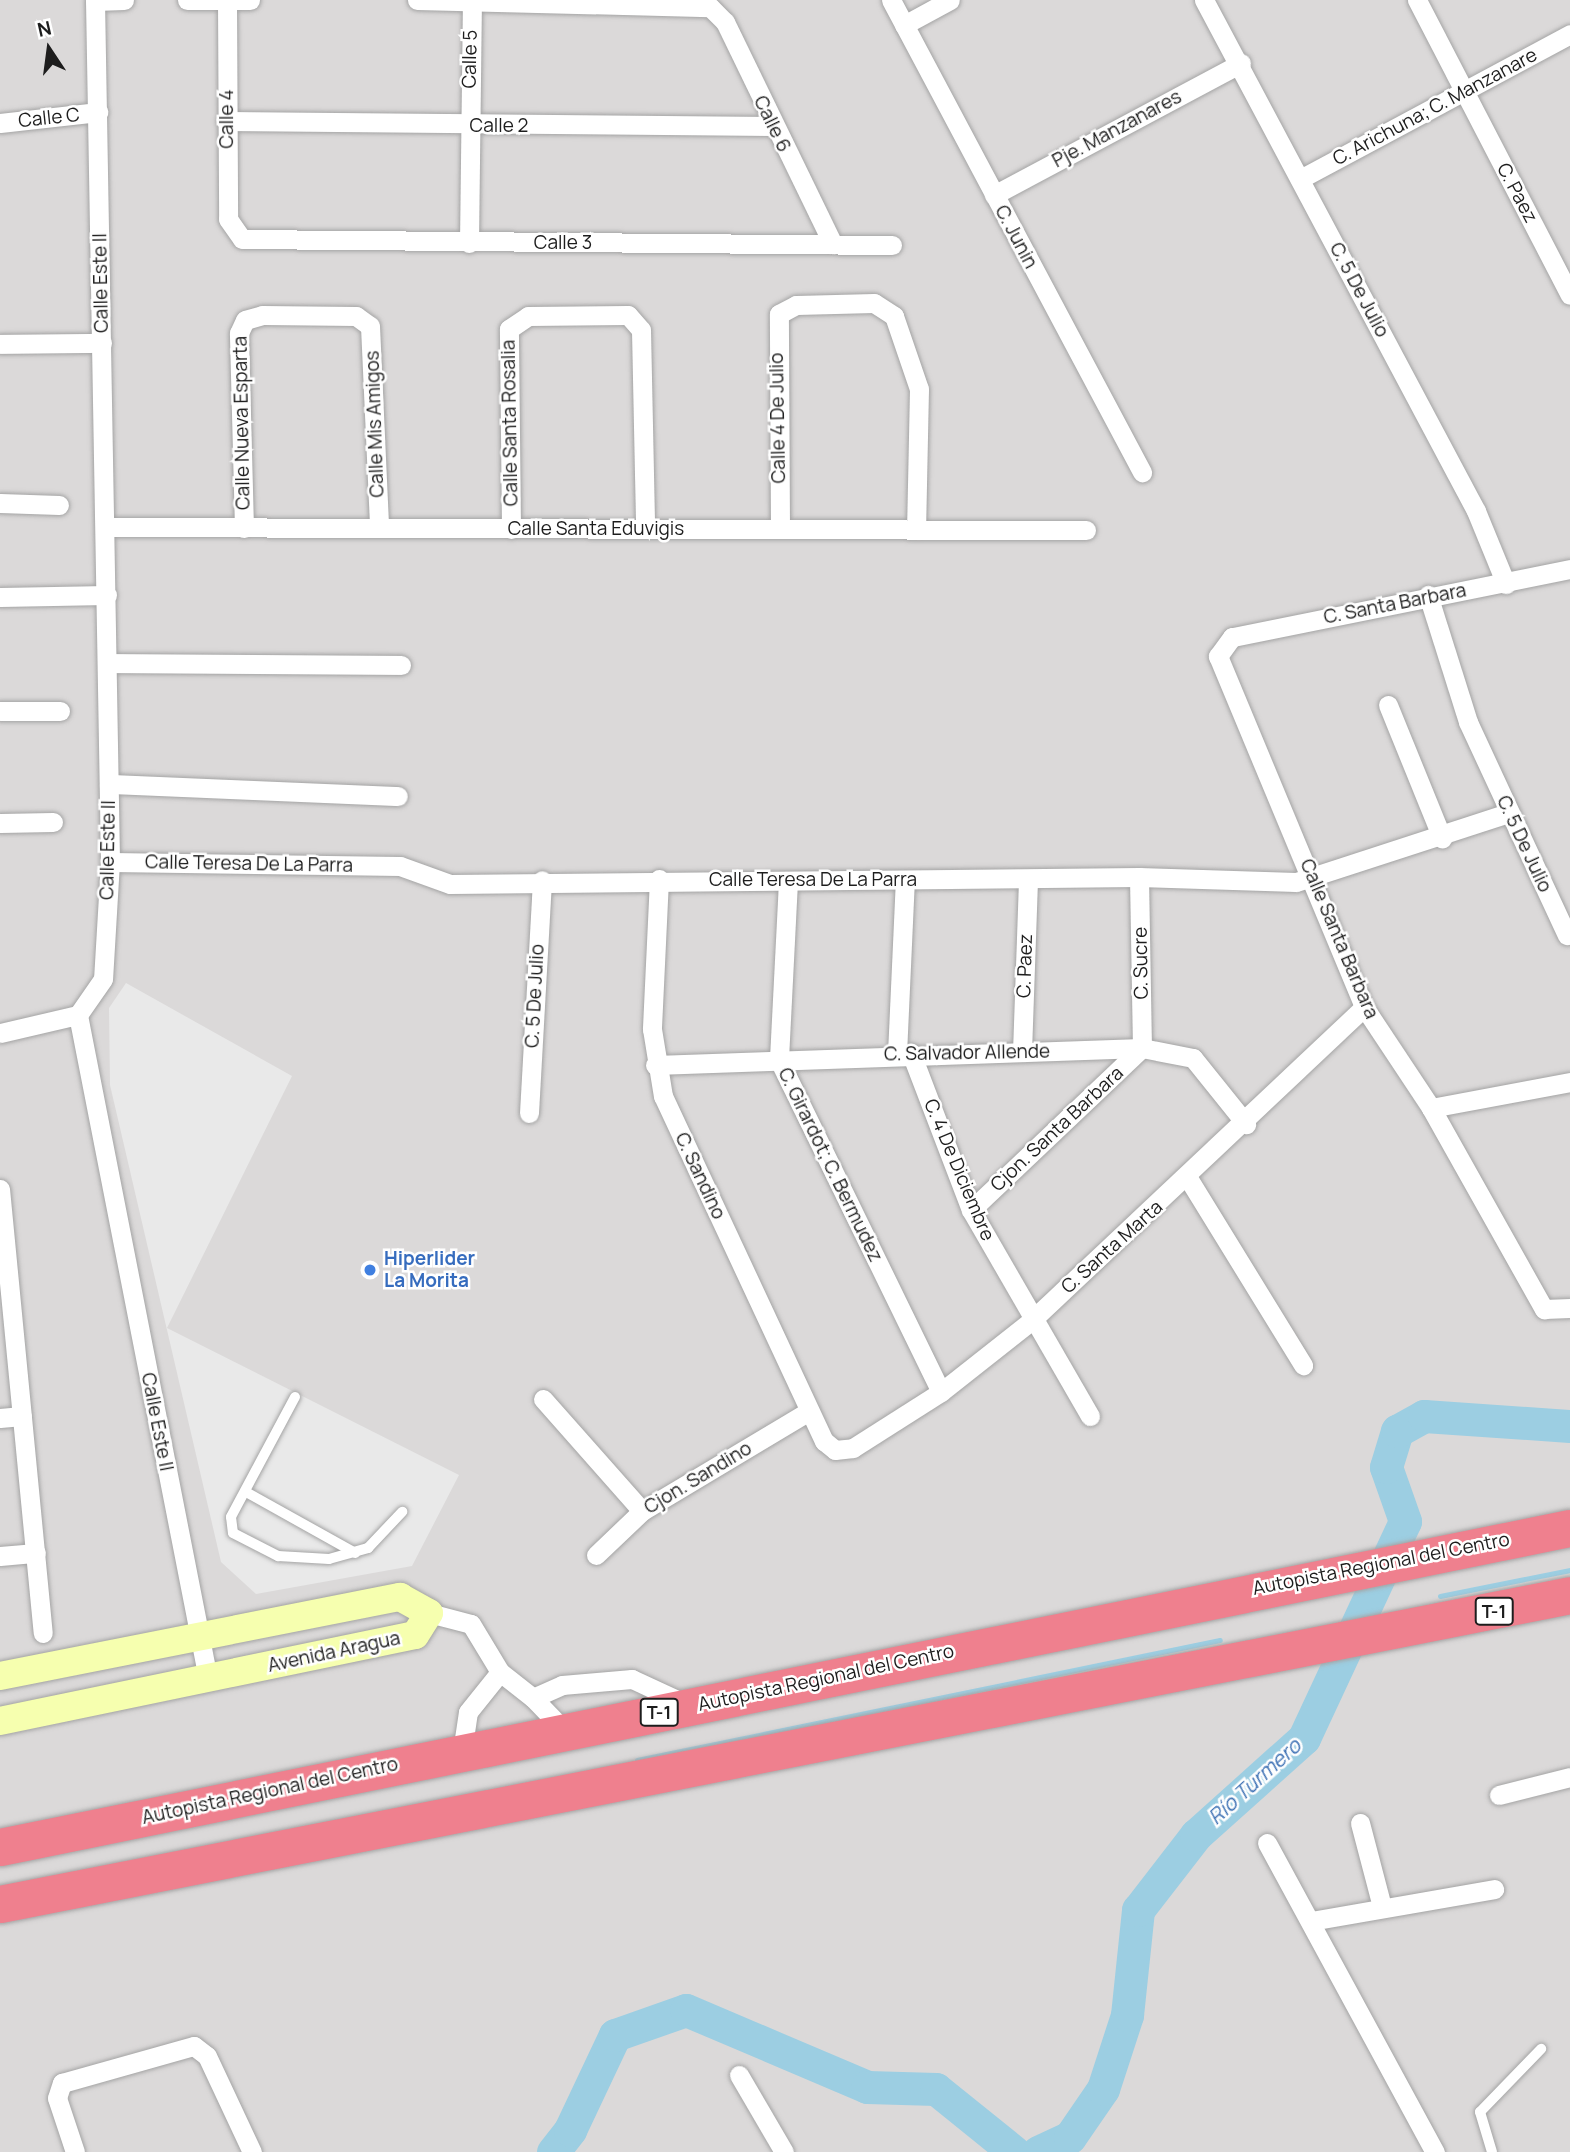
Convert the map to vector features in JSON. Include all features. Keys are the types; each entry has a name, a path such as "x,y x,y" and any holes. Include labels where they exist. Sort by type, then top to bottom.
{"highway":[{"name":"Autopista Regional del Centro","path":"0,1847 1421,1554 1570,1528"},
{"name":"T-1","path":"0,1904 1570,1595"}],"street":[{"path":"95,0 124,0"},
{"name":"Calle Este II","path":"95,0 109,663 110,862 103,979 78,1016 208,1679"},
{"path":"187,0 250,0"},
{"path":"417,0 471,1"},
{"name":"C. Junin","path":"891,0 1142,472"},
{"path":"904,25 950,0"},
{"name":"C. 5 De Julio","path":"1205,0 1476,511 1506,584"},
{"name":"C. Paez","path":"1417,0 1570,295"},
{"name":"Calle 4","path":"228,1 228,219 236,235"},
{"name":"Calle 6","path":"471,1 710,7 725,23 772,126 833,244"},
{"name":"Calle 5","path":"469,243 471,1"},
{"name":"C. Arichuna; C. Manzanare","path":"1300,179 1570,34"},
{"name":"Pje. Manzanares","path":"993,195 1241,64"},
{"name":"Calle C","path":"0,123 98,112"},
{"name":"Calle 2","path":"226,121 469,126 772,126"},
{"name":"Calle 3","path":"236,235 253,241 892,245"},
{"name":"Calle 4 De Julio","path":"780,529 776,320 783,310 874,303 890,310 919,389 916,530"},
{"name":"Calle Santa Rosalia","path":"511,529 509,329 516,320 628,314 636,319 645,528"},
{"name":"Calle Mis Amigos","path":"245,320 262,315 366,321 372,332 379,528"},
{"name":"Calle Nueva Esparta","path":"244,528 239,333 245,320"},
{"path":"0,344 102,343"},
{"path":"0,503 59,505"},
{"name":"Calle Santa Eduvigis","path":"106,527 1086,530"},
{"name":"C. Santa Barbara","path":"1221,644 1428,594 1506,584 1570,569"},
{"name":"C. 5 De Julio","path":"1428,594 1460,699 1508,813 1567,935"},
{"path":"0,597 107,596"},
{"name":"Calle Santa Barbara","path":"1221,644 1222,672 1313,879 1364,1007 1431,1108 1544,1309 1568,1308"},
{"path":"109,663 401,665"},
{"path":"1388,705 1442,838"},
{"path":"0,711 60,711"},
{"path":"109,784 398,796"},
{"name":"Calle Teresa De La Parra","path":"110,862 400,866 450,884 659,879 1313,879 1442,838 1508,813"},
{"path":"0,823 53,822"},
{"name":"C. Sucre","path":"1139,877 1142,1048"},
{"name":"C. Sandino","path":"659,879 655,1065 663,1096 809,1411 835,1450"},
{"name":"C. 5 De Julio","path":"529,1112 542,880"},
{"name":"C. 4 De Diciembre","path":"905,880 904,1054 971,1210 1031,1321 1090,1416"},
{"name":"C. Paez","path":"1022,1052 1028,880"},
{"name":"C. Girardot; C. Bermudez","path":"788,881 779,1060 941,1392"},
{"name":"C. Santa Marta","path":"835,1450 853,1447 941,1392 1031,1321 1246,1124 1364,1007"},
{"path":"0,1033 78,1016"},
{"name":"C. Salvador Allende","path":"655,1065 904,1054 1142,1048 1193,1058 1246,1124"},
{"name":"Cjon. Santa Barbara","path":"971,1210 1142,1048"},
{"path":"1431,1108 1570,1082"},
{"path":"1188,1178 1303,1365"},
{"path":"0,1189 5,1290 22,1416 44,1633"},
{"path":"543,1399 642,1511"},
{"name":"Cjon. Sandino","path":"596,1555 642,1511 809,1411"},
{"path":"0,1418 22,1416"},
{"path":"0,1556 36,1553"},
{"name":"Avenida Aragua","path":"0,1676 400,1597 429,1613 415,1635 0,1721"},
{"path":"429,1613 471,1624 500,1672 533,1698 565,1731"},
{"path":"462,1752 468,1712 500,1672"},
{"path":"533,1698 562,1685 632,1679 690,1706"},
{"path":"1499,1795 1570,1777"},
{"path":"1360,1823 1382,1907"},
{"path":"1267,1843 1435,2152"},
{"path":"1311,1920 1494,1889"},
{"path":"75,2152 57,2098 62,2083 187,2046 207,2056 253,2152"},
{"path":"739,2075 784,2152"}],"lane":[{"path":"295,1397 231,1517 239,1537 304,1562 355,1553 384,1535 401,1512"},
{"path":"246,1492 355,1553"},
{"path":"1492,2152 1480,2112 1541,2049"}],"shaded area":[{"path":"0,0 1570,0 1570,2152 0,2152"},
{"path":"126,983 292,1076 167,1328 459,1475 412,1566 256,1594 221,1562 110,1085 109,1008"}],"waterway":[{"name":"Río Turmero","path":"1038,2152 1070,2137 1103,2089 1127,2015 1138,1910 1196,1835 1304,1738 1405,1521 1386,1467 1397,1431 1424,1416 1570,1426"},
{"path":"1440,1596 1570,1570"},
{"path":"637,1760 1220,1640"},
{"name":"Río Turmero","path":"553,2152 570,2130 615,2035 686,2010 867,2087 936,2089 1014,2152"}],"place":[{"name":"Hiperlider La Morita","path":"370,1270"}]}
